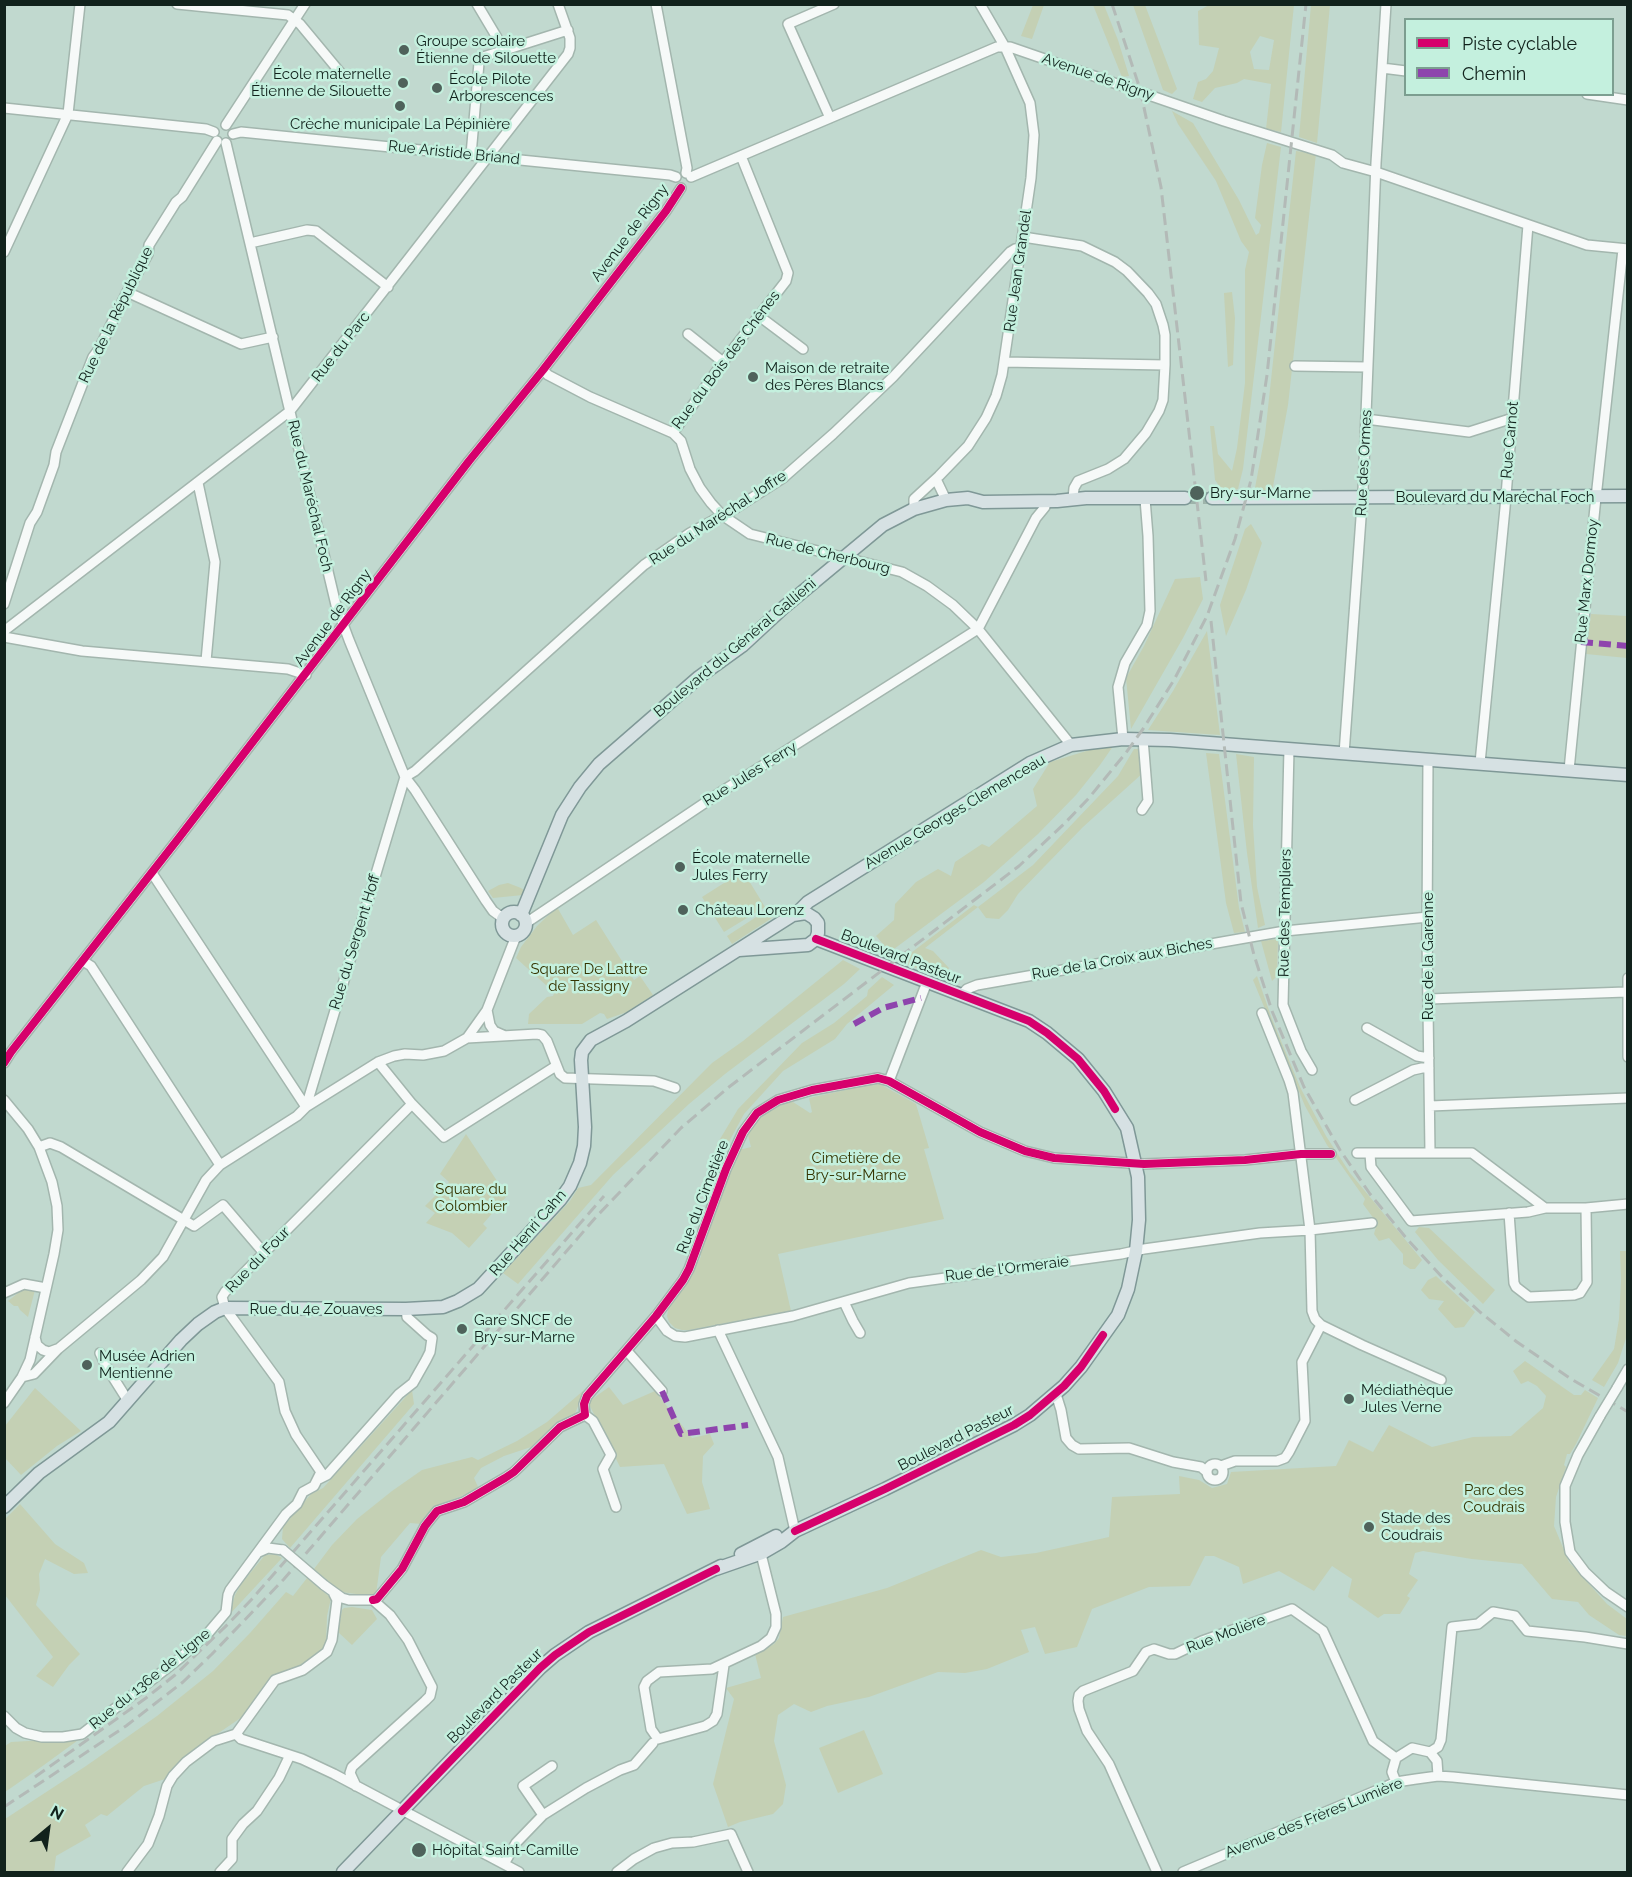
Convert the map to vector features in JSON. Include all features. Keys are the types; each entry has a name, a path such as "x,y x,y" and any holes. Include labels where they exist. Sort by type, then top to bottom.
{"main road":[{"name":"Boulevard du Maréchal Foch","path":"1363,497 1628,496"},
{"path":"1212,498 1363,497"},
{"name":"Boulevard du Général Gallieni","path":"524,919 562,815 598,764 699,677 742,646 783,608 882,525 914,509 946,500 968,498 983,502 1040,505 1073,500 1185,498"},
{"name":"Avenue Georges Clemenceau","path":"739,950 793,916 808,902 1030,763 1071,745 1123,738 1143,738 1628,775"},
{"path":"814,918 816,907 823,894"},
{"path":"514,913 524,919 523,933 516,936 506,932 503,926 506,916 514,913"},
{"path":"739,950 808,945 816,939 819,928 814,918 806,913 793,916 787,923 786,934 792,943 797,945"},
{"name":"Boulevard Pasteur","path":"344,1872 532,1676 555,1655 589,1632 716,1569 781,1542 795,1531 1014,1425 1056,1394 1082,1367 1118,1315 1128,1289 1132,1252 1139,1236 1139,1199 1127,1128 1092,1075 1078,1059 1029,1021 816,939"},
{"name":"Rue Henri Cahn","path":"406,1309 443,1307 468,1296 486,1281 570,1186 580,1163 584,1146 582,1052 591,1040 626,1021 739,950"},
{"name":"Rue du 4e Zouaves","path":"225,1308 406,1309"},
{"name":"Rue du Four","path":"4,1507 66,1451 100,1429 198,1324 225,1308"}],"street":[{"path":"4,252 68,114 80,4"},
{"path":"177,4 288,15 344,77"},
{"path":"226,125 305,4"},
{"path":"477,4 505,51"},
{"name":"Rue du Parc","path":"4,631 290,411 568,54 570,43 568,30 558,4"},
{"path":"656,4 687,168 689,175 691,183 690,186 681,188 676,183 676,177 680,173 689,175 741,156 998,47 1005,47"},
{"path":"830,118 788,24 834,4"},
{"name":"Rue Jean Grandel","path":"914,509 914,499 968,446 986,417 1002,375 1031,178 1034,123 1027,92 980,4"},
{"name":"Rue des Ormes","path":"1344,754 1363,497 1376,172 1386,4"},
{"path":"471,155 478,63 483,57 568,30"},
{"name":"Avenue de Rigny","path":"1005,47 1332,155 1343,163 1376,172 1587,246 1625,249"},
{"path":"1382,68 1404,71"},
{"path":"1601,96 1628,100"},
{"path":"4,108 206,129 219,139"},
{"path":"219,139 218,126 226,125 233,134"},
{"name":"Rue Aristide Briand","path":"233,134 241,132 676,177"},
{"name":"Rue de la République","path":"4,604 30,523 37,512 54,465 56,452 88,368 148,254 149,245 219,139 231,140 233,134"},
{"name":"Rue du Maréchal Foch","path":"219,139 250,243 336,605 405,777 493,911 504,919"},
{"name":"Rue du Bois des Chênes","path":"543,370 548,375 590,397 673,433 723,362 786,281 788,273 741,156"},
{"name":"Avenue de Rigny","path":"4,1063 344,626 469,461 543,370 666,211 681,188"},
{"name":"Rue Carnot","path":"1480,763 1513,418 1528,225"},
{"path":"250,243 307,230 316,231 388,287"},
{"path":"1023,237 1082,246 1105,256 1127,271 1148,292 1160,314 1165,335 1163,400 1159,411 1146,434 1124,459 1108,469 1078,481 1074,488 1073,500"},
{"name":"Rue du Maréchal Joffre","path":"405,777 415,771 644,565 690,533 736,508 783,478 825,442 893,377 1010,252 1021,248"},
{"name":"Rue Marx Dormoy","path":"1569,770 1596,496 1625,249"},
{"path":"126,292 241,344 273,337"},
{"path":"759,316 803,349"},
{"path":"688,334 723,362"},
{"path":"1004,362 1165,365"},
{"path":"1295,366 1367,367"},
{"path":"1366,419 1469,432 1513,418"},
{"name":"Rue de Cherbourg","path":"673,433 681,441 690,469 700,488 722,515 750,534 902,572 927,586 953,605 978,629 1071,745"},
{"path":"936,479 946,500"},
{"path":"198,483 215,562 206,661"},
{"path":"1123,738 1118,687 1125,663 1147,625 1150,611 1145,499"},
{"path":"978,629 1036,518 1040,505"},
{"name":"Rue du Parc","path":"4,621 19,619"},
{"name":"Rue Jules Ferry","path":"524,919 978,629"},
{"path":"4,637 82,651 288,669 306,675"},
{"path":"1142,810 1148,801 1143,738"},
{"name":"Rue des Templiers","path":"1289,749 1283,1005 1301,1051 1312,1070"},
{"name":"Rue de la Garenne","path":"1428,759 1430,1153"},
{"name":"Rue du Sergent Hoff","path":"306,1107 405,777"},
{"path":"152,873 306,1107"},
{"name":"Rue de la Croix aux Biches","path":"961,995 967,989 977,985 1285,931 1428,917"},
{"path":"22,1377 34,1374 58,1349 141,1280 163,1257 206,1180 220,1165 378,1062 405,1054 423,1055 444,1052 466,1038 487,1010 516,936"},
{"path":"83,961 91,966 220,1165"},
{"path":"1628,978 1626,992 1628,1057"},
{"path":"927,982 888,1081 971,1128 1025,1150 1054,1158 1132,1164 1331,1154"},
{"path":"1429,999 1626,992"},
{"path":"487,1010 490,1025 494,1031 505,1036"},
{"path":"1262,1013 1293,1093 1310,1230 1312,1311 1315,1319 1321,1325 1362,1346 1441,1380"},
{"path":"1367,1029 1417,1056 1429,1058"},
{"path":"466,1038 542,1035 547,1041 560,1074 565,1078 654,1081 675,1088"},
{"path":"378,1062 412,1104 442,1136 446,1137 556,1066"},
{"path":"1355,1100 1413,1070 1429,1068"},
{"name":"Rue du Cimetière","path":"585,1415 584,1404 587,1396 656,1316 683,1280 726,1169 743,1132 757,1113 778,1100 793,1095 878,1077 888,1081"},
{"path":"1430,1106 1628,1098"},
{"path":"4,1100 28,1129 39,1147 52,1182 57,1206 58,1230 30,1360 22,1377 4,1403"},
{"name":"Rue du Four","path":"225,1308 222,1297 225,1292 412,1104"},
{"path":"39,1147 50,1143 61,1147 194,1226 223,1204 264,1254"},
{"path":"1357,1154 1472,1153 1545,1208"},
{"path":"1370,1154 1371,1167 1411,1221 1528,1212 1545,1208 1586,1208 1628,1204"},
{"path":"1509,1213 1516,1287 1529,1297 1574,1295 1580,1293 1587,1282 1586,1208"},
{"name":"Rue de l'Ormeraie","path":"656,1316 667,1331 675,1336 685,1337 792,1316 909,1283 1260,1233 1372,1223"},
{"path":"4,1293 24,1284 46,1288"},
{"path":"844,1302 860,1332"},
{"path":"225,1308 279,1382 285,1411 296,1435 321,1472 319,1479"},
{"name":"Rue du 136e de Ligne","path":"4,1716 25,1733 42,1737 82,1734 180,1658 209,1632 226,1612 230,1590 286,1514 297,1504 303,1492 327,1475 399,1394 413,1383 430,1352 432,1338 407,1317 406,1309"},
{"path":"1056,1394 1066,1438 1079,1449 1129,1448 1173,1462 1201,1467 1212,1480 1218,1480 1223,1474 1221,1466 1235,1461 1277,1461 1285,1458 1289,1452 1305,1421 1302,1362 1321,1325"},
{"path":"718,1330 778,1457 795,1531"},
{"path":"35,1335 38,1345 43,1350 50,1352 58,1349"},
{"path":"627,1351 662,1391"},
{"path":"100,1353 128,1401"},
{"path":"1628,1369 1578,1455 1566,1486 1565,1522 1570,1552 1585,1572 1606,1592 1628,1607"},
{"path":"273,1533 275,1540 283,1550 337,1597 349,1600 377,1599 402,1569 425,1526 437,1511 464,1502 505,1478 560,1427 585,1415 593,1421 611,1455 603,1469 616,1507"},
{"path":"259,1552 268,1548 283,1550"},
{"path":"724,1665 717,1714 713,1721 705,1726 658,1739 651,1730 644,1687 646,1681 659,1672 703,1671 724,1665 761,1646 771,1638 776,1627 776,1614 760,1549"},
{"path":"127,1872 148,1844 167,1786 173,1776 186,1762 214,1741 236,1734 275,1680 303,1670 327,1652 332,1640 337,1597"},
{"path":"334,1774 344,1773 352,1767 430,1696 432,1687 429,1679 400,1627 374,1600"},
{"name":"Rue Molière","path":"1157,1872 1109,1764 1087,1731 1078,1709 1079,1695 1083,1690 1133,1671 1146,1652 1154,1649 1175,1654 1202,1641 1292,1609 1323,1631 1373,1741 1396,1758"},
{"path":"1430,1752 1438,1747 1441,1740 1452,1627 1478,1624 1493,1612 1515,1616 1527,1631 1628,1644"},
{"path":"236,1734 249,1743 302,1759 334,1774 519,1872"},
{"path":"504,1864 516,1844 543,1815 586,1788 634,1765 653,1743"},
{"path":"1396,1782 1392,1772 1396,1758 1412,1748 1430,1752 1437,1761 1438,1776"},
{"path":"220,1872 232,1859 232,1839 257,1811 279,1778 290,1755"},
{"path":"543,1815 523,1786 552,1766"},
{"path":"352,1767 350,1773 356,1786"},
{"name":"Avenue des Frères Lumière","path":"1183,1872 1396,1782 1438,1776 1628,1795"},
{"path":"617,1872 654,1848 731,1834 748,1872"}],"green space":[{"path":"1033,5 1044,5 1032,39 1021,36"},
{"path":"1093,5 1104,5 1129,76 1122,77"},
{"path":"1133,5 1145,5 1177,89 1172,94 1163,90"},
{"path":"1209,5 1294,5 1281,132 1266,129 1271,84 1244,79 1215,88 1202,102 1193,99 1198,82 1206,79 1213,71 1219,48 1199,45 1198,11","holes":["1260,36 1274,40 1269,70 1254,69 1250,52"]},
{"path":"1311,5 1330,5 1317,143 1299,137"},
{"path":"1172,111 1193,123 1239,200 1256,235 1261,225 1255,218 1267,143 1281,147 1243,469 1238,489 1231,491 1220,487 1215,480 1210,426 1214,426 1218,454 1232,471 1245,383 1245,270 1249,252 1241,241 1216,181 1178,124"},
{"path":"1296,151 1316,154 1288,405 1272,492 1254,493 1265,435"},
{"path":"1232,292 1235,318 1233,365 1228,367 1224,293"},
{"path":"1251,524 1262,543 1246,590 1226,636 1220,605 1245,529"},
{"path":"1200,577 1203,599 1131,729 1126,678 1144,646 1175,579"},
{"path":"1591,614 1627,616 1627,658 1586,654"},
{"path":"1207,631 1220,735 1148,730 1173,691"},
{"path":"1116,742 1076,795 1038,834 984,882 890,952 876,936 894,920 895,904 916,882 938,869 951,876 955,862 982,844 989,847 1037,806 1033,789 1050,762"},
{"path":"1134,749 1143,749 1144,772 1083,827 1018,894 999,919 986,918 978,907 1033,865 1118,776"},
{"path":"1206,753 1219,754 1239,908 1245,932 1234,933 1226,903"},
{"path":"1236,754 1254,757 1253,825 1257,887 1265,925 1258,928 1247,853"},
{"path":"743,871 765,907 724,932 702,897"},
{"path":"508,883 525,891 523,895 493,898 488,891 499,885"},
{"path":"974,905 978,907 925,948 933,951 949,968 944,977 899,962"},
{"name":"Square De Lattre de Tassigny","path":"557,907 573,935 596,920 634,980 640,976 653,995 627,1012 607,1019 604,1014 600,1013 582,1024 528,1024 529,1014 547,997 553,996 555,990 547,986 516,958 521,947 537,926"},
{"path":"767,910 772,918 732,944 727,936"},
{"path":"1278,939 1277,976 1272,981 1261,941"},
{"path":"843,960 860,969 844,984 689,1104 613,1175 518,1284 503,1273 570,1201 578,1188 591,1185 712,1063 743,1041"},
{"path":"1257,976 1300,1087 1326,1136 1350,1173 1422,1260 1415,1269 1410,1269 1403,1264 1403,1254 1389,1238 1379,1241 1374,1234 1377,1223 1363,1204 1365,1199 1327,1145 1305,1106 1253,980"},
{"path":"882,977 894,985 847,1024 835,1039 783,1071 744,1114 725,1149 719,1166 711,1163 717,1144 738,1109 802,1043 834,1023 867,996 868,990"},
{"name":"Cimetière de Bry-sur-Marne","path":"878,1083 916,1104 929,1148 924,1149 944,1219 778,1254 791,1311 689,1330 675,1328 667,1316 669,1304 691,1276 699,1261 739,1148 751,1147 747,1131 755,1118 788,1097 810,1113 812,1112 809,1098"},
{"name":"Square du Colombier","path":"466,1134 507,1196 483,1224 487,1228 469,1248 452,1233 426,1223 435,1213 425,1206 449,1182 440,1174"},
{"path":"1419,1227 1429,1228 1495,1290 1483,1304 1438,1260 1415,1232"},
{"path":"1620,1251 1627,1251 1627,1335 1618,1363 1604,1387 1592,1380 1614,1349 1619,1319"},
{"path":"1436,1276 1475,1312 1464,1327 1455,1328 1438,1309 1444,1301 1429,1299 1421,1290 1428,1280"},
{"path":"32,1282 36,1286 28,1317 18,1306 8,1301"},
{"name":"Parc des Coudrais","path":"1525,1361 1574,1395 1581,1395 1585,1390 1598,1398 1576,1444 1570,1454 1567,1454 1564,1465 1566,1467 1556,1497 1554,1526 1569,1562 1607,1604 1627,1619 1627,1636 1619,1635 1589,1615 1578,1602 1552,1599 1522,1564 1423,1551 1415,1553 1409,1574 1418,1580 1407,1596 1410,1598 1400,1614 1384,1614 1378,1618 1348,1597 1352,1579 1332,1566 1314,1591 1279,1571 1243,1584 1239,1567 1214,1556 1205,1556 1190,1586 1149,1587 1092,1609 1077,1647 1045,1654 1035,1627 1021,1630 1029,1652 987,1669 965,1673 938,1672 869,1697 827,1706 811,1712 794,1704 778,1715 774,1741 786,1785 783,1804 773,1814 728,1827 713,1784 734,1699 726,1688 761,1678 755,1654 774,1644 779,1638 783,1617 887,1588 981,1550 1001,1557 1036,1553 1109,1537 1112,1497 1180,1494 1179,1476 1199,1480 1212,1488 1227,1484 1231,1472 1336,1466 1349,1440 1373,1452 1389,1425 1432,1447 1473,1437 1511,1436 1543,1408 1546,1396 1537,1386 1528,1381 1521,1384 1513,1371"},
{"path":"609,1387 623,1405 655,1391 692,1438 710,1434 714,1444 703,1456 702,1482 710,1509 687,1514 664,1464 620,1467 588,1402"},
{"path":"35,1388 81,1431 57,1446 21,1475 5,1458 5,1426"},
{"path":"412,1390 414,1404 290,1548 282,1539 283,1527 311,1494 323,1488"},
{"path":"584,1390 575,1414 557,1423 537,1445 504,1456 481,1468 474,1478 479,1489 436,1506 422,1524 410,1523 381,1557 376,1594 371,1596 341,1592 314,1569 332,1545 357,1519 422,1470 472,1457 478,1460 517,1441 547,1422"},
{"path":"20,1504 55,1544 84,1563 88,1573 74,1574 45,1559 39,1574 40,1590 36,1605 80,1654 53,1687 36,1676 53,1657 5,1595 5,1519"},
{"path":"275,1554 282,1558 230,1614 235,1595 242,1583 265,1555"},
{"path":"307,1578 331,1598 327,1616 326,1645 322,1651 302,1665 275,1675 242,1717 188,1754 165,1779 144,1786 107,1816 101,1814 85,1825 91,1836 56,1856 54,1872 5,1872 5,1819 157,1716 213,1671 286,1592 293,1596"},
{"path":"352,1607 372,1610 377,1619 352,1645 338,1632 342,1610"},
{"path":"864,1730 883,1774 838,1793 819,1748"},
{"path":"81,1738 5,1792 5,1746 11,1742"}],"tunnel":[{"path":"1185,498 1212,498"}],"railway":[{"path":"1112,4 1140,89 1161,187 1206,581"},
{"path":"4,1807 126,1726 183,1682 284,1579 596,1217 681,1128 729,1087 1019,866 1088,799 1125,754 1174,680 1207,616 1235,539 1251,480 1267,375 1306,4"},
{"path":"1211,621 1241,903 1254,955 1272,1011 1304,1087 1340,1150 1370,1194 1442,1277 1517,1342 1571,1379 1628,1412"},
{"path":"35,1777 146,1698 175,1675 228,1624 604,1196"}],"marked path":[{"path":"1581,642 1628,646"},
{"path":"854,1024 883,1008 921,998"},
{"path":"662,1391 681,1434 748,1425"}],"cycle path":[{"path":"4,1063 469,461 543,370 666,211 681,188"},
{"path":"816,939 1029,1021 1078,1059 1104,1091 1115,1109"},
{"path":"373,1600 377,1599 402,1569 425,1526 437,1511 464,1502 505,1478 560,1427 585,1415 584,1404 587,1396 656,1316 683,1280 726,1169 743,1132 757,1113 778,1100 812,1090 878,1078 889,1081 980,1132 1025,1151 1054,1158 1144,1164 1331,1154"},
{"path":"795,1531 885,1489 1030,1415 1064,1386 1081,1367 1103,1335"},
{"path":"402,1811 555,1655 589,1632 716,1569"}],"place":[{"name":"Groupe scolaire Étienne de Silouette","path":"404,50"},
{"name":"École maternelle Étienne de Silouette","path":"403,83"},
{"name":"École Pilote Arborescences","path":"437,88"},
{"name":"Crèche municipale La Pépinière","path":"400,106"},
{"name":"Maison de retraite des Pères Blancs","path":"753,377"},
{"name":"Bry-sur-Marne","path":"1197,493"},
{"name":"École maternelle Jules Ferry","path":"680,867"},
{"name":"Château Lorenz","path":"683,910"},
{"name":"Gare SNCF de Bry-sur-Marne","path":"462,1329"},
{"name":"Musée Adrien Mentienne","path":"87,1365"},
{"name":"Médiathèque Jules Verne","path":"1349,1399"},
{"name":"Stade des Coudrais","path":"1369,1527"},
{"name":"Hôpital Saint-Camille","path":"419,1850"}]}
